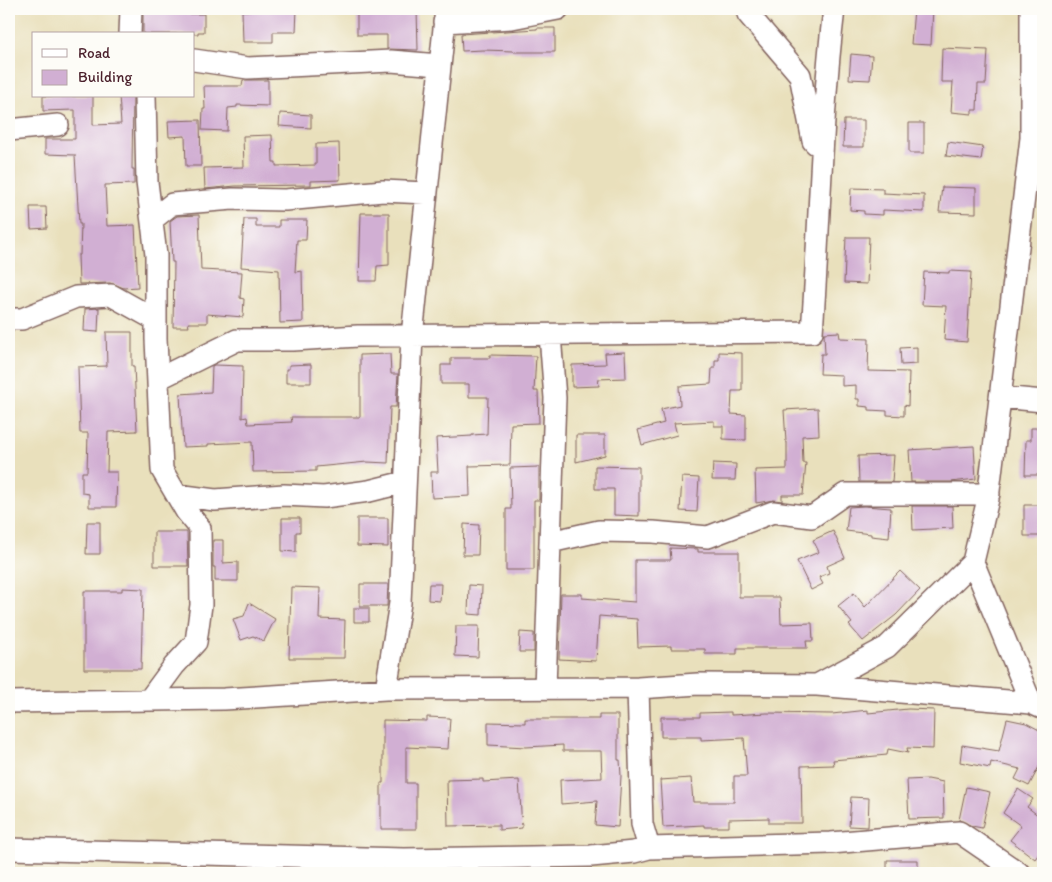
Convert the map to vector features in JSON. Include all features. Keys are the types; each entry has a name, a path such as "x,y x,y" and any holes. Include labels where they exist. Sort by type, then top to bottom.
{"street":[{"path":"130,32 131,9"},
{"path":"386,689 400,603 412,336 445,15 512,18 558,9"},
{"path":"747,9 748,14 800,75 813,141 822,150"},
{"path":"158,379 237,340 293,340 358,336 812,332 819,243 822,150 834,9"},
{"path":"817,686 887,647 973,562 989,494 1031,138 1031,9"},
{"path":"195,60 248,68 391,61 439,65"},
{"path":"145,98 147,182 156,255 156,320 162,470 186,511 200,528 201,605 196,642 174,666 149,700"},
{"path":"9,130 58,125"},
{"path":"152,220 172,204 233,198 285,200 383,191 426,192"},
{"path":"9,319 22,318 76,297 112,295 156,320"},
{"path":"545,688 555,398 550,335"},
{"path":"1001,397 1043,401"},
{"path":"176,495 208,499 284,495 324,497 369,491 405,482"},
{"path":"550,542 598,531 653,532 708,537 773,512 812,517 845,494 989,494"},
{"path":"195,522 208,499"},
{"path":"9,702 224,699 386,689 638,688 698,684 817,686 1037,706 973,562"},
{"path":"638,688 642,824 648,848"},
{"path":"9,848 404,859 591,856 634,852 648,848 831,844 959,832 1019,873"}],"building":[{"path":"143,9 185,9 185,14 204,14 204,32 198,32 198,34 195,34 195,32 143,32"},
{"path":"297,9 296,32 273,32 273,42 243,42 242,11"},
{"path":"386,9 417,9 418,50 387,49 387,35 357,35 357,14 387,14"},
{"path":"914,9 933,9 931,45 911,44"},
{"path":"555,28 555,52 462,51 461,34"},
{"path":"942,48 988,50 986,84 978,84 977,110 972,110 972,114 951,112 953,82 941,82"},
{"path":"851,54 872,56 870,80 849,79"},
{"path":"243,80 268,80 268,106 237,105 237,107 228,108 227,131 202,130 203,109 205,109 204,86 242,86"},
{"path":"43,98 93,98 93,125 121,124 119,98 133,98 132,169 134,169 134,184 105,185 107,226 135,225 138,287 124,288 110,283 79,284 78,255 80,255 81,224 79,224 75,155 45,154 45,139 75,139 75,110 43,111"},
{"path":"280,113 311,115 311,128 279,126"},
{"path":"200,120 201,166 186,166 185,136 169,137 168,121"},
{"path":"844,120 864,120 864,147 843,147"},
{"path":"909,123 924,123 924,153 909,153"},
{"path":"272,135 273,162 276,162 276,166 316,165 316,144 339,143 340,180 311,181 311,185 235,186 205,189 204,168 244,167 243,136"},
{"path":"948,142 983,147 981,160 946,156"},
{"path":"942,187 976,188 976,213 939,212"},
{"path":"851,188 883,189 883,193 924,195 924,212 883,210 883,215 864,214 864,211 850,210"},
{"path":"30,207 46,207 47,228 31,229"},
{"path":"361,213 389,213 389,265 377,266 376,281 359,281"},
{"path":"199,215 201,270 242,272 240,298 244,299 243,317 207,314 207,323 188,323 189,327 173,327 174,262 172,262 170,221 177,216"},
{"path":"244,219 256,219 256,227 279,227 279,220 307,220 306,240 297,240 295,272 302,271 303,322 280,323 279,270 241,267"},
{"path":"846,237 869,237 867,284 844,283"},
{"path":"949,271 971,272 967,342 944,340 946,306 922,305 924,272 949,273"},
{"path":"99,308 98,332 84,331 85,309"},
{"path":"106,332 132,332 132,366 134,366 137,431 108,432 107,472 117,472 116,507 89,507 89,494 82,493 82,472 87,472 88,433 80,433 78,367 107,366"},
{"path":"839,332 840,338 869,339 868,371 909,372 908,406 904,405 904,416 887,415 887,411 869,410 869,407 859,406 859,399 856,399 856,385 842,386 842,375 820,374 821,354 825,354 824,333"},
{"path":"917,347 917,364 901,365 900,348"},
{"path":"625,352 626,378 598,379 599,386 572,387 572,365 606,364 605,353"},
{"path":"719,352 742,353 742,391 732,391 731,414 746,415 746,440 723,439 723,426 714,426 714,421 674,423 677,435 642,445 638,430 664,423 661,409 680,405 679,386 711,384 712,368 715,368 715,360 719,360"},
{"path":"390,354 391,374 398,374 396,407 390,407 388,463 367,462 316,467 316,471 253,472 252,442 183,447 180,394 211,392 212,366 214,365 243,366 242,418 247,417 248,424 292,422 291,417 360,417 360,355"},
{"path":"490,355 536,356 534,391 538,391 539,423 511,424 510,465 469,466 470,496 432,498 431,472 438,472 436,438 487,434 488,397 469,397 469,384 441,384 441,365 451,365 451,358 490,358"},
{"path":"311,364 311,383 286,383 286,369 289,369 289,365"},
{"path":"818,408 819,435 802,436 803,463 806,463 803,495 782,495 782,501 774,500 756,503 755,470 787,469 784,410"},
{"path":"1031,428 1043,428 1043,475 1025,475 1026,440 1031,440"},
{"path":"576,435 605,435 605,455 576,462"},
{"path":"974,446 976,479 951,482 911,482 909,450"},
{"path":"894,455 892,482 859,482 858,456"},
{"path":"713,463 736,464 735,480 712,480"},
{"path":"595,466 639,467 639,516 614,515 614,489 595,489"},
{"path":"539,467 539,500 534,500 534,570 506,570 506,509 511,509 510,468"},
{"path":"682,477 699,478 697,512 680,511"},
{"path":"1024,505 1043,505 1043,536 1024,536"},
{"path":"912,506 952,506 953,528 913,530"},
{"path":"849,507 891,508 889,538 846,531"},
{"path":"282,518 300,518 300,532 296,532 296,552 282,551"},
{"path":"357,518 388,518 388,547 357,546"},
{"path":"87,522 100,522 100,554 86,554"},
{"path":"464,524 479,525 478,555 463,555"},
{"path":"833,531 845,558 827,566 829,573 819,577 823,584 811,590 797,561 819,552 813,540"},
{"path":"154,532 187,532 188,566 154,566"},
{"path":"213,540 223,540 223,563 238,562 238,581 215,581"},
{"path":"670,548 698,549 698,552 739,552 739,597 780,597 781,624 812,623 813,641 806,641 807,648 737,648 737,654 705,654 705,649 671,649 671,646 638,647 637,619 599,616 596,661 559,659 561,594 582,594 582,598 635,602 635,560 671,560"},
{"path":"900,571 920,590 896,615 863,641 849,625 852,623 838,606 854,593 865,607"},
{"path":"360,584 388,584 387,606 360,606"},
{"path":"429,584 441,584 440,601 428,600"},
{"path":"469,585 482,586 481,615 468,614"},
{"path":"291,587 320,588 319,619 345,620 344,658 289,658"},
{"path":"122,588 143,589 141,669 84,669 84,591 122,591"},
{"path":"249,603 275,619 264,641 253,636 241,640 233,619 244,616"},
{"path":"354,608 369,608 369,622 354,622"},
{"path":"456,626 479,626 478,657 455,656"},
{"path":"520,632 534,633 534,652 519,652"},
{"path":"908,709 934,710 933,749 907,748 908,753 888,749 887,755 833,760 834,765 801,766 802,823 769,823 769,818 729,819 729,827 704,827 704,825 663,827 660,780 691,778 693,802 734,802 734,776 747,776 744,738 701,740 701,737 661,737 661,717 700,717 700,713 731,712 731,715 767,713 832,714 868,710 868,713"},
{"path":"599,715 618,715 618,760 620,760 621,776 618,827 595,825 597,801 561,804 560,780 602,778 601,751 563,751 563,745 526,747 488,745 488,722 525,723 525,719 599,719"},
{"path":"427,717 450,718 448,749 406,747 406,783 416,783 416,829 381,829 383,720 427,721"},
{"path":"1007,719 1026,723 1043,732 1043,759 1029,786 1015,779 1020,769 991,762 990,768 960,762 962,745 999,751"},
{"path":"483,779 483,782 519,780 522,828 499,830 499,825 448,826 447,780"},
{"path":"928,779 943,782 944,818 909,819 907,780"},
{"path":"966,787 990,792 982,828 959,820"},
{"path":"1018,789 1033,799 1027,807 1043,819 1043,848 1035,859 1010,840 1021,826 1003,813"},
{"path":"851,797 869,798 868,827 849,826"},
{"path":"887,860 918,860 918,873 887,873"}]}
